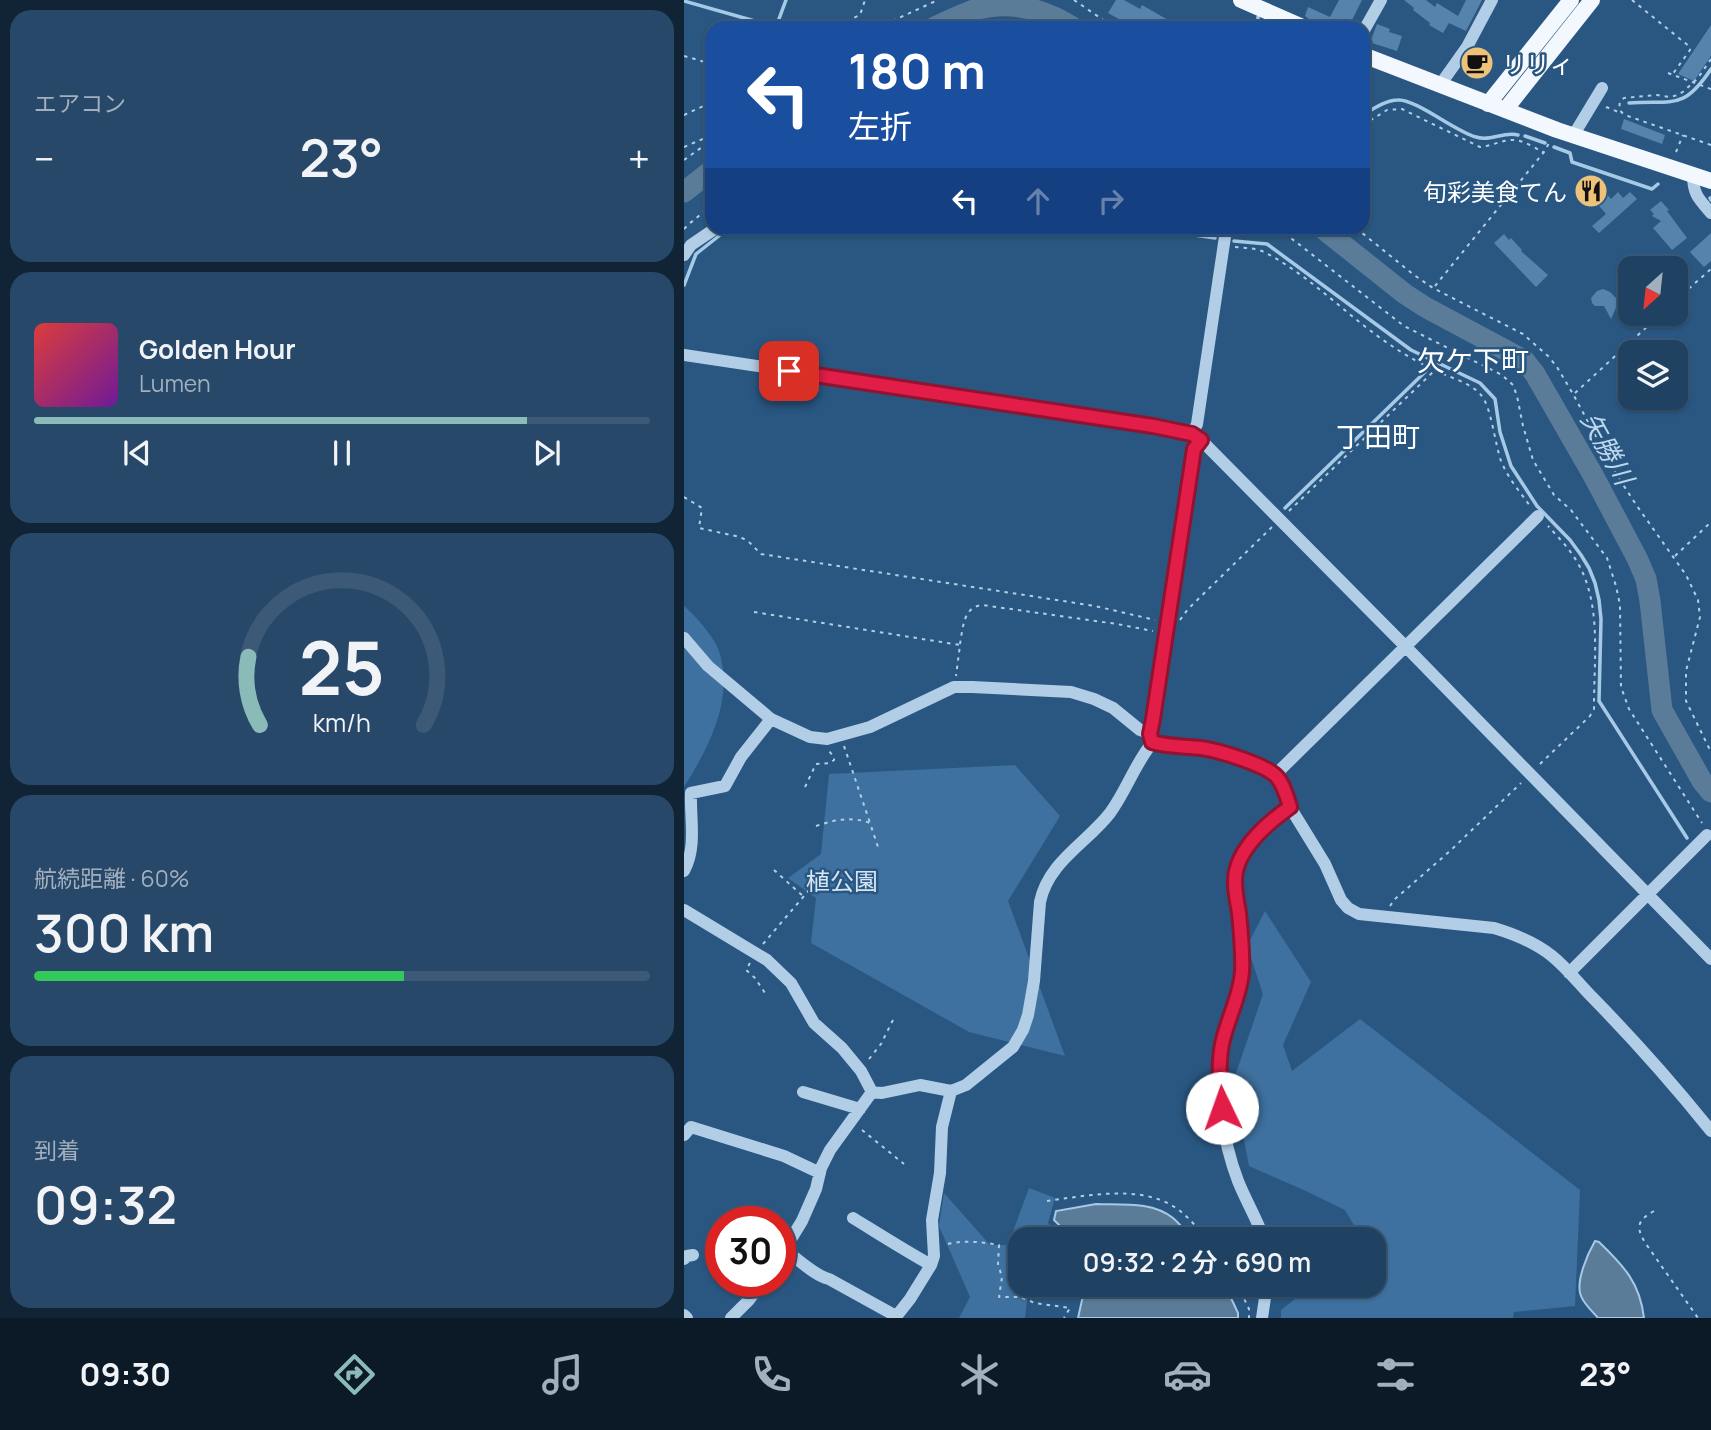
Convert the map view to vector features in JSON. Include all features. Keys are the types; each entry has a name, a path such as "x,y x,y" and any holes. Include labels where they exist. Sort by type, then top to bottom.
{"main road":[{"path":"1488,104 1571,0"},
{"path":"1505,110 1592,0"},
{"path":"1249,1 1290,21"},
{"path":"1370,58 1573,136 1711,181"}],"street":[{"path":"1369,21 1381,0"},
{"path":"1440,85 1467,47 1492,0"},
{"path":"1573,136 1602,89"},
{"path":"1693,175 1696,196 1711,212"},
{"path":"684,255 691,245 706,235"},
{"path":"684,910 767,960 791,983 814,1023 842,1048 872,1091 882,1093 920,1085 951,1091 966,1085 1013,1046 1028,1014 1034,981 1042,891 1056,868 1109,815 1151,738 1225,235"},
{"path":"684,355 1131,422 1197,437 1711,959"},
{"path":"1275,775 1538,516"},
{"path":"684,638 708,666 771,719 810,737 841,736 870,727 954,687 1071,692 1113,708 1165,746 1204,748 1243,759 1275,775 1281,783 1290,807 1348,908 1359,914 1494,928 1539,947 1553,957 1620,1026 1711,1131"},
{"path":"684,871 691,853 691,793 725,786 741,757 771,719"},
{"path":"1259,1227 1229,1157 1224,1132 1220,1065 1222,1044 1242,973 1243,943 1235,887 1236,870 1253,839 1290,807"},
{"path":"1569,973 1709,834"},
{"path":"796,1231 816,1189 830,1150 872,1091"},
{"path":"796,1258 819,1277 829,1279 896,1317 910,1299 934,1256 932,1220 940,1173 942,1127 951,1091"},
{"path":"804,1092 860,1109"},
{"path":"684,1135 691,1127 784,1156 820,1173"},
{"path":"853,1218 931,1265"},
{"path":"731,1318 751,1297"},
{"path":"1262,1318 1265,1297"}],"path":[{"path":"844,21 860,15 865,0"},
{"path":"892,21 938,0"},
{"path":"1074,0 1105,21"},
{"path":"1632,0 1690,47 1672,75"},
{"path":"684,56 705,62"},
{"path":"1621,113 1620,101 1624,98 1656,95 1670,97 1684,91 1698,78 1711,59"},
{"path":"1668,73 1711,89"},
{"path":"684,115 705,105"},
{"path":"1602,105 1711,145"},
{"path":"1370,120 1386,110 1402,109 1480,147 1519,140 1544,152"},
{"path":"1433,288 1544,152 1557,130"},
{"path":"1676,152 1683,135"},
{"path":"684,147 705,138"},
{"path":"684,160 705,145"},
{"path":"684,229 705,211"},
{"path":"1287,235 1404,326 1502,375 1513,385 1533,460 1554,495 1571,510 1607,558 1620,605 1621,687 1629,709 1709,834"},
{"path":"1365,235 1433,288 1523,334 1548,356 1561,373 1618,477 1674,556 1698,600 1700,617 1686,671 1686,701 1711,752"},
{"path":"1223,246 1259,250 1268,254 1317,288 1391,346 1481,394 1487,404 1502,463 1512,481 1538,516 1569,549 1589,587 1594,617 1594,709 1590,716 1450,851 1395,899 1386,916"},
{"path":"1688,289 1711,269"},
{"path":"1573,394 1648,326"},
{"path":"954,687 967,613 976,606 1167,628 1180,621 1188,609 1434,370"},
{"path":"684,497 702,508 699,528 740,537 748,541 761,555 1095,606 1167,628"},
{"path":"1674,556 1711,522"},
{"path":"754,612 960,645"},
{"path":"841,736 878,847"},
{"path":"805,787 816,765 834,760 827,738"},
{"path":"816,826 841,819 870,822"},
{"path":"774,870 804,897"},
{"path":"765,993 746,970 755,952 810,889"},
{"path":"861,1072 881,1044 894,1018"},
{"path":"852,1122 904,1164"},
{"path":"1047,1201 1094,1194 1152,1196 1173,1206 1196,1227"},
{"path":"1654,1212 1642,1219 1639,1224 1640,1234 1698,1318"},
{"path":"934,1250 958,1242 974,1241 999,1245 998,1264 1002,1277 999,1297 1020,1297 1035,1303 1070,1308 1064,1318"},
{"path":"1244,1297 1249,1308 1249,1318"}],"green space":[{"path":"684,606 705,628 718,648 723,689 721,707 710,740 684,787"},
{"name":"植公園","path":"1015,765 1060,816 1008,901 1065,1056 969,1032 811,943 816,898 788,878 821,854 829,774"},
{"path":"1265,911 1311,982 1283,1045 1292,1071 1360,1019 1580,1190 1575,1306 1514,1312 1513,1318 1281,1318 1281,1310 1298,1297 1386,1297 1386,1227 1355,1227 1345,1210 1249,1166 1233,1082 1263,994 1247,946"},
{"path":"1029,1188 1055,1198 1048,1223 1051,1227 1015,1227"},
{"path":"944,1193 990,1245 1008,1245 1008,1297 1027,1297 1025,1318 959,1318 970,1297 939,1226"}],"shaded area":[{"path":"1096,1204 1146,1206 1165,1213 1182,1227 1061,1227 1054,1220 1056,1211"},
{"path":"1595,1241 1623,1267 1635,1285 1644,1318 1598,1318 1584,1302 1580,1290 1581,1276"},
{"path":"1083,1297 1231,1297 1238,1318 1078,1318"}],"building":[{"path":"1116,0 1124,0 1140,9 1142,5 1170,21 1122,21 1108,13"},
{"path":"1339,0 1362,0 1352,20 1354,21 1311,21 1305,16 1308,7 1330,17"},
{"path":"1404,0 1426,0 1435,7 1437,3 1458,16 1466,0 1482,0 1466,31 1449,23 1443,33 1429,25 1430,23"},
{"path":"1377,24 1402,36 1397,51 1372,43"},
{"path":"1711,25 1711,56 1694,81 1678,74"},
{"path":"1624,119 1665,135 1662,144 1621,129"},
{"path":"1593,178 1611,199 1618,192 1623,198 1630,192 1637,199 1599,233 1592,226 1606,214 1594,200 1588,205 1577,192"},
{"path":"1661,201 1687,238 1672,250 1653,228 1661,221 1652,216 1654,214 1650,210"},
{"path":"1711,233 1711,261 1704,267 1690,252"},
{"path":"1504,234 1548,275 1536,287 1494,243"},
{"path":"1603,289 1616,298 1618,303 1611,319 1604,306 1595,306 1592,303 1591,298"}],"waterway":[{"path":"778,21 786,0"},
{"name":"矢勝川","path":"985,0 985,7"},
{"path":"684,1 755,21"},
{"name":"矢勝川","path":"948,21 974,10 1000,6 1026,8 1062,21"},
{"path":"1629,103 1676,101 1693,92 1711,69"},
{"path":"1370,111 1393,100 1406,101 1476,137 1518,135"},
{"path":"1525,136 1545,143"},
{"path":"1554,147 1570,153 1572,162 1652,189 1658,184"},
{"name":"矢勝川","path":"684,192 705,176"},
{"path":"684,285 696,254 720,235"},
{"path":"1194,235 1215,238"},
{"name":"矢勝川","path":"1331,235 1405,294 1524,360 1535,374 1593,475 1646,579 1662,710 1711,792"},
{"path":"1234,241 1267,244 1411,350 1480,383 1495,399 1500,432 1511,466 1537,506 1581,555 1595,583 1601,619 1599,701 1687,838"},
{"path":"1285,508 1426,371"}],"place":[{"name":"リリィ","path":"1477,63"},
{"name":"旬彩美食てん","path":"1591,191"}],"district":[{"name":"欠ケ下町","path":"1473,360"},
{"name":"丁田町","path":"1378,436"}],"route":[{"path":"789,371 1153,426 1192,434 1201,440 1194,449 1150,734 1152,742 1165,746 1204,748 1262,767 1275,775 1281,783 1290,807 1253,839 1236,870 1235,887 1243,943 1242,973 1222,1044 1222,1108"}]}
